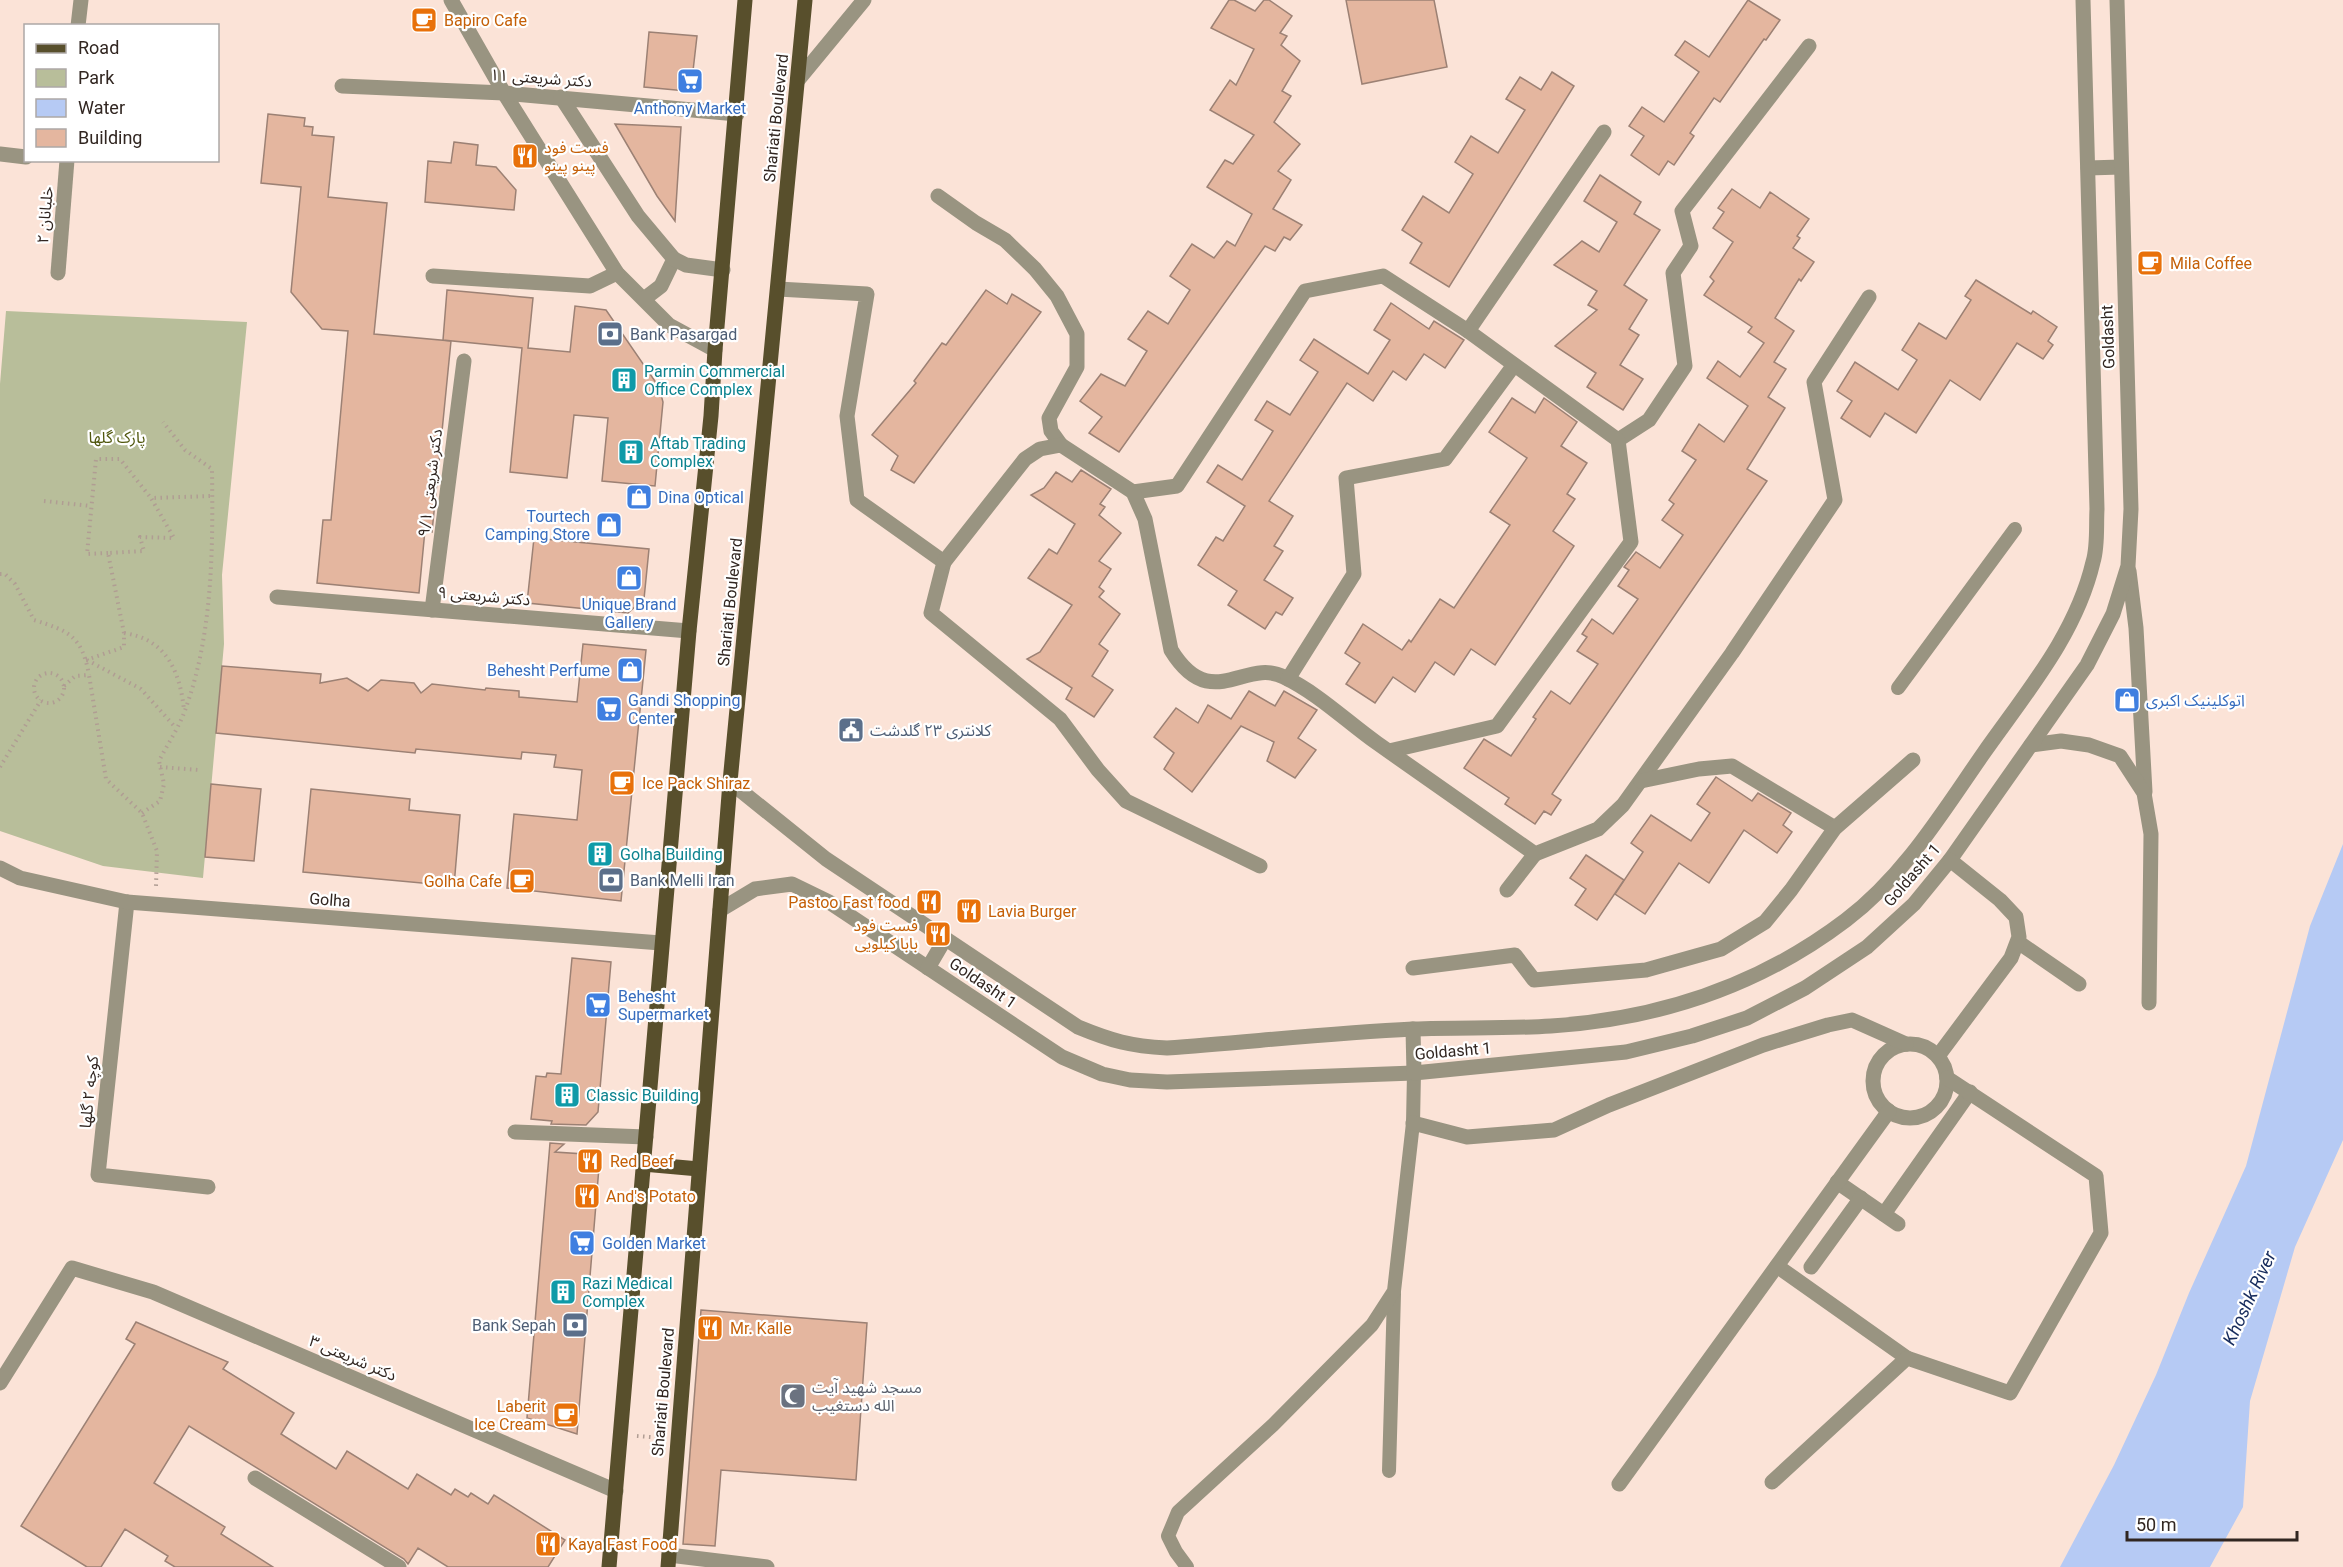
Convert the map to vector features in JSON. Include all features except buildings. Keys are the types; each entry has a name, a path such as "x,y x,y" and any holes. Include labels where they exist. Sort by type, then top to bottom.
{"main road":[{"path":"609,1567 688,631 711,416 745,0"},
{"name":"Shariati Boulevard","path":"668,1561 730,782 805,0"},
{"path":"643,1164 699,1169"}],"street":[{"path":"78,24 81,0"},
{"path":"451,0 504,93 617,273 669,325 715,350"},
{"path":"798,80 864,0"},
{"name":"Goldasht","path":"2058,648 2081,602 2094,560 2097,508 2083,0"},
{"name":"Goldasht","path":"2087,665 2113,614 2128,565 2131,509 2117,0"},
{"path":"1618,440 1649,420 1685,366 1673,273 1691,246 1682,211 1809,46"},
{"name":"۱۱ دکتر شریعتی","path":"342,86 561,97 737,114"},
{"path":"561,97 638,216 674,259 686,265 723,270"},
{"path":"1468,331 1604,132"},
{"path":"0,154 24,157"},
{"name":"۲ خلبانان","path":"58,273 63,162"},
{"path":"2088,168 2121,167"},
{"path":"938,196 1005,240 1035,269 1058,297 1077,334 1077,367 1049,418 1051,430 1060,445 1133,492 1146,519 1171,650 1181,666 1199,678 1218,683 1264,673 1288,679 1328,704 1389,751 1535,854"},
{"path":"644,299 661,286 674,259"},
{"path":"433,276 590,286 617,273"},
{"path":"1133,492 1177,486 1305,291 1383,276 1468,331 1618,440 1631,542 1497,726 1389,751"},
{"path":"778,289 867,294 847,416 857,500 944,562"},
{"path":"1507,890 1535,854 1598,829 1623,805 1732,653 1835,500 1814,382 1869,297"},
{"name":"دکتر شریعتی ۹/۱","path":"432,610 464,361"},
{"path":"1288,679 1354,574 1346,478 1445,459 1514,365"},
{"path":"1060,445 1040,449 1025,459 944,562 931,613 1060,719 1098,770 1125,801 1260,866"},
{"path":"2128,565 2136,628 2145,798"},
{"name":"دکتر شریعتی ۹","path":"277,597 688,631"},
{"name":"Goldasht 1","path":"730,782 826,859 1078,1027 1112,1042 1135,1047 1167,1048 1413,1029 1552,1026 1620,1018 1683,1004 1734,987 1788,958 1846,920 1890,881 1923,840 2058,648"},
{"name":"Goldasht 1","path":"720,910 755,889 792,884 829,902 1062,1057 1102,1074 1130,1080 1167,1082 1414,1073 1626,1052 1692,1036 1747,1018 1805,988 1867,946 1914,904 1950,860 2087,665"},
{"path":"2031,745 2061,741 2088,745 2120,756 2144,793 2151,834 2149,1003"},
{"path":"1413,968 1515,955 1534,980 1556,979 1646,970 1721,949 1765,921 1791,890 1835,828 1914,760"},
{"path":"1641,781 1699,769 1732,766 1835,828"},
{"path":"1938,1056 2011,958 2019,937 2016,917 2000,900 1950,860"},
{"name":"Golha","path":"0,868 20,878 127,902 661,943"},
{"name":"کوچه ۲ گلها","path":"127,902 98,1175 208,1187"},
{"path":"928,968 945,939"},
{"path":"2018,942 2079,984"},
{"path":"1413,1123 1467,1137 1554,1130 1609,1105 1763,1045 1852,1020 1906,1044"},
{"path":"1413,1029 1414,1073"},
{"path":"1917,1044 1929,1048 1938,1056 1947,1078 1942,1101 1928,1113 1911,1118 1888,1111 1877,1096 1873,1078 1876,1065 1883,1054 1894,1047 1917,1044"},
{"path":"1777,1266 1907,1358 2010,1393 2101,1233 2096,1176 1947,1078"},
{"path":"1884,1214 1970,1092"},
{"path":"1619,1484 1888,1111"},
{"path":"515,1132 646,1137"},
{"path":"1837,1182 1898,1224"},
{"path":"1811,1267 1861,1198"},
{"name":"۳ دکتر شریعتی","path":"0,1383 72,1268 153,1292 616,1491"},
{"path":"1773,1482 1907,1358"},
{"path":"255,1478 399,1567"},
{"path":"668,1561 767,1567"}],"lane":[{"path":"1898,688 2015,529"},
{"path":"1389,1472 1394,1291 1413,1123 1414,1073"},
{"path":"1186,1567 1168,1536 1178,1512 1274,1425 1372,1325 1394,1291"}],"path":[{"path":"142,813 160,801 164,784 159,761 184,713 203,642 210,574 212,469 186,450 163,422"},
{"path":"96,459 120,459 151,498 174,538 140,537 144,551 87,554 91,506 96,459"},
{"path":"151,498 212,496"},
{"path":"44,501 91,506"},
{"path":"86,660 124,647 124,633 108,553"},
{"path":"0,574 5,574 15,584 34,620 64,629 85,653 106,779 142,813 157,851 155,904"},
{"path":"124,633 141,636 171,660 182,692 184,713"},
{"path":"86,660 141,689 176,729"},
{"path":"64,686 55,674 50,673 41,675 34,688 41,700 55,702 62,695 64,686 75,676 89,675"},
{"path":"0,767 41,700"},
{"path":"160,767 199,770"},
{"path":"621,1434 678,1440"}],"green space":[{"name":"پارک گلها","path":"6,311 247,322 222,575 224,644 203,878 103,866 0,831 0,384"}],"water":[{"name":"Khoshk River","path":"2343,844 2343,1140 2295,1247 2250,1401 2243,1507 2210,1567 2060,1567 2114,1465 2156,1375 2189,1293 2246,1166 2310,926"}],"place":[{"name":"Bapiro Cafe","path":"424,20"},
{"name":"Anthony Market","path":"690,81"},
{"name":"فست فود پینو پینو","path":"525,156"},
{"name":"Mila Coffee","path":"2150,263"},
{"name":"Bank Pasargad","path":"610,334"},
{"name":"Parmin Commercial Office Complex","path":"624,380"},
{"name":"Aftab Trading Complex","path":"631,452"},
{"name":"Dina Optical","path":"639,497"},
{"name":"Tourtech Camping Store","path":"609,525"},
{"name":"Unique Brand Gallery","path":"629,578"},
{"name":"Behesht Perfume","path":"630,670"},
{"name":"اتوکلینیک اکبری","path":"2127,700"},
{"name":"Gandi Shopping Center","path":"609,709"},
{"name":"کلانتری ۲۳ گلدشت","path":"851,730"},
{"name":"Ice Pack Shiraz","path":"622,783"},
{"name":"Golha Building","path":"600,854"},
{"name":"Bank Melli Iran","path":"611,880"},
{"name":"Golha Cafe","path":"522,881"},
{"name":"Pastoo Fast food","path":"929,902"},
{"name":"Lavia Burger","path":"969,911"},
{"name":"فست فود بابا کیلویی","path":"938,934"},
{"name":"Behesht Supermarket","path":"598,1005"},
{"name":"Classic Building","path":"567,1095"},
{"name":"Red Beef","path":"590,1161"},
{"name":"And's Potato","path":"587,1196"},
{"name":"Golden Market","path":"582,1243"},
{"name":"Razi Medical Complex","path":"563,1292"},
{"name":"Bank Sepah","path":"575,1325"},
{"name":"Mr. Kalle","path":"710,1328"},
{"name":"مسجد شهید آیت الله دستغیب","path":"793,1396"},
{"name":"Laberit Ice Cream","path":"566,1415"},
{"name":"Kaya Fast Food","path":"548,1544"}]}
